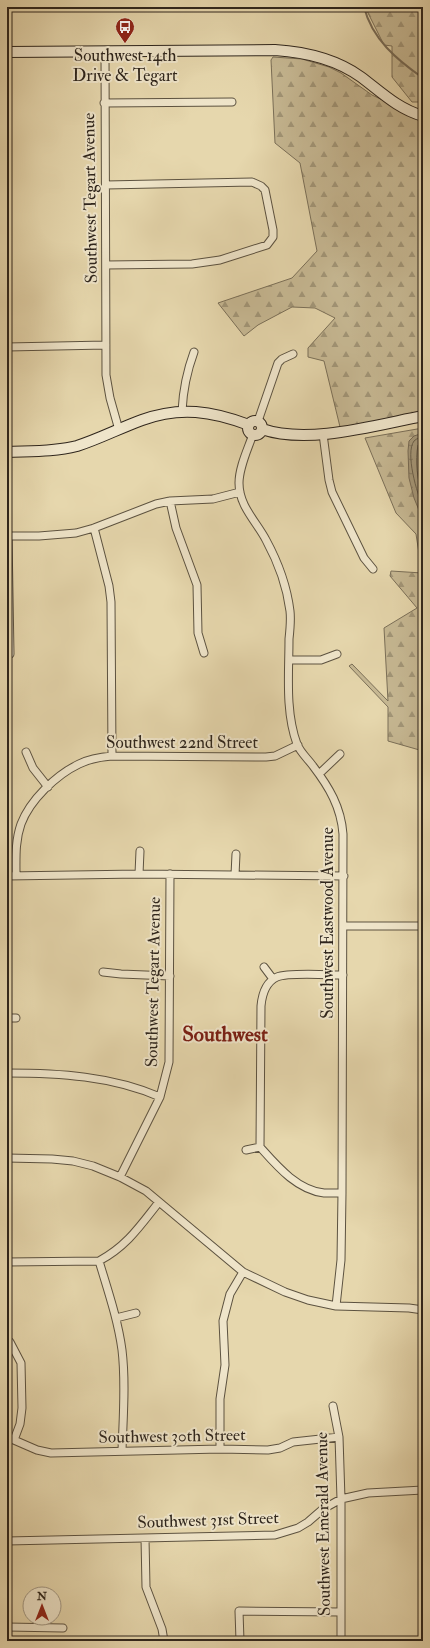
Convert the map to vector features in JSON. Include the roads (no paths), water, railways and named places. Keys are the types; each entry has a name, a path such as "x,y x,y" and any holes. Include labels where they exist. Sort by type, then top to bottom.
{"street":[{"path":"7,52 275,50 299,52 318,56 345,68 361,77 397,105 423,116"},
{"name":"Southwest Tegart Avenue","path":"105,52 104,103 107,388 119,430"},
{"path":"104,103 232,102"},
{"path":"106,185 252,182 261,186 265,190 273,237 267,245 220,260 187,264 106,265"},
{"path":"7,347 106,345"},
{"path":"182,411 184,387 189,365 194,352"},
{"path":"10,654 8,536 56,535 94,528 156,504 170,501 213,499 240,492 239,477 278,363 282,359 293,354"},
{"path":"7,452 42,451 66,448 87,442 153,417 182,411 209,413 255,427 286,434 323,434 423,416"},
{"path":"323,434 326,465 332,492 364,558 373,569"},
{"name":"Southwest Eastwood Avenue","path":"240,492 244,506 260,529 273,553 287,594 290,613 289,707 292,726 298,745 328,787 340,813 343,834 342,1193 341,1260 336,1306"},
{"path":"170,501 176,528 197,585 198,633 204,653"},
{"path":"94,528 109,586 112,756"},
{"path":"289,660 321,660 337,654"},
{"name":"Southwest 22nd Street","path":"16,876 17,839 21,823 29,808 48,787 64,773 79,764 97,757 112,756 266,757 275,756 298,745"},
{"path":"26,752 33,768 48,787"},
{"path":"319,774 340,754"},
{"path":"139,874 140,851"},
{"path":"235,875 236,854"},
{"path":"7,876 170,874 344,876"},
{"name":"Southwest Tegart Avenue","path":"120,1177 160,1097 168,1062 170,874"},
{"path":"343,926 423,926"},
{"path":"264,967 273,979"},
{"path":"103,972 170,976"},
{"path":"342,1193 323,1193 297,1183 260,1147 262,1000 265,989 273,979 282,975 343,975"},
{"path":"7,1018 16,1018"},
{"path":"7,1073 52,1073 90,1078 143,1090 160,1097"},
{"path":"246,1150 260,1147"},
{"path":"7,1158 73,1161 93,1166 120,1177 146,1191 243,1272 285,1292 308,1300 336,1306 409,1308 423,1310"},
{"path":"7,1262 99,1262 110,1256 129,1241 159,1202"},
{"path":"99,1262 116,1318 123,1367 122,1451"},
{"path":"220,1449 220,1399 225,1365 223,1321 230,1294 243,1272"},
{"path":"116,1318 136,1313"},
{"path":"10,1342 21,1363 22,1408 20,1424 14,1440"},
{"name":"Southwest Emerald Avenue","path":"333,1406 339,1437 341,1499 341,1641"},
{"name":"Southwest 30th Street","path":"7,1437 37,1450 51,1453 220,1449 268,1450 280,1448 294,1442 339,1437"},
{"name":"Southwest 31st Street","path":"7,1541 275,1535 298,1528 308,1522 323,1509 341,1499 368,1493 423,1490"},
{"path":"146,1538 146,1587 162,1629 164,1641"},
{"path":"240,1641 239,1611 341,1612"},
{"path":"7,1627 63,1628"}],"water":[{"path":"423,433 423,520 414,498 409,478 408,451 409,441 414,436"}],"waterway":[{"path":"364,7 379,39 404,64 423,78"}],"place":[{"name":"Southwest 14th Drive & Tegart","path":"125,44"}],"district":[{"name":"Southwest","path":"225,1034"}]}
